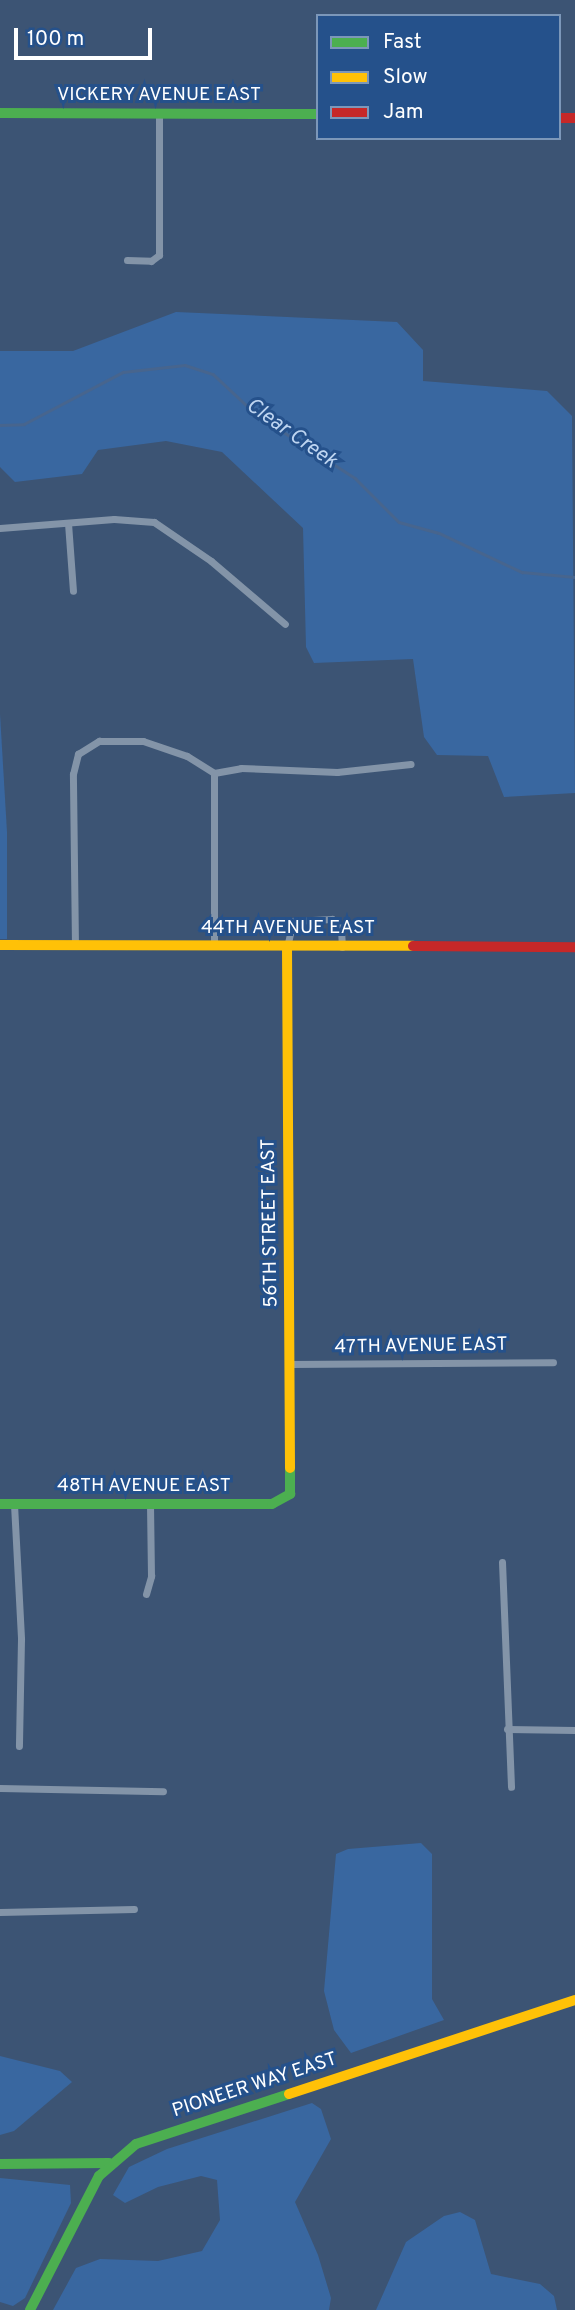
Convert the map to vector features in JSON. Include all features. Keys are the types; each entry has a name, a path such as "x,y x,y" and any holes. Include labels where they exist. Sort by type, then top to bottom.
{"street":[{"name":"VICKERY AVENUE EAST","path":"0,113 316,114"},
{"path":"127,260 151,261 159,255 159,114"},
{"path":"0,528 137,519 161,525 285,624"},
{"path":"68,523 72,591"},
{"path":"75,946 74,774 82,749 108,740 143,741 187,756 214,774 241,768 337,772 411,764"},
{"path":"214,774 214,946"},
{"path":"287,947 293,921 332,919 341,929 342,947"},
{"name":"44TH AVENUE EAST","path":"0,945 575,947"},
{"name":"56TH STREET EAST","path":"287,947 293,1476 287,1497"},
{"name":"47TH AVENUE EAST","path":"290,1364 553,1362"},
{"name":"48TH AVENUE EAST","path":"0,1504 272,1504 287,1497"},
{"path":"14,1504 21,1639 19,1746"},
{"path":"146,1594 151,1576 150,1504"},
{"path":"502,1562 511,1787"},
{"path":"507,1729 575,1730"},
{"path":"0,1788 163,1791"},
{"path":"0,1905 3,1912 134,1909"},
{"name":"PIONEER WAY EAST","path":"30,2310 89,2192 109,2163 157,2135 575,2000"},
{"path":"0,2164 109,2163"}],"shaded area":[{"path":"176,312 397,322 423,350 423,381 547,391 572,416 575,793 504,797 488,756 437,755 424,737 413,659 314,663 306,647 303,528 222,452 166,441 98,450 82,474 15,482 0,467 0,351 73,351"},
{"path":"0,714 7,832 7,939 0,939"},
{"path":"421,1843 432,1854 432,1999 444,2020 351,2053 334,2030 324,1991 336,1854 348,1849"},
{"path":"0,2056 60,2071 72,2082 14,2131 0,2135"},
{"path":"312,2103 321,2109 331,2139 295,2202 318,2255 331,2298 329,2310 53,2310 76,2268 100,2259 158,2261 202,2251 220,2220 217,2180 201,2176 158,2187 125,2203 113,2195 129,2167 167,2149"},
{"path":"0,2178 70,2185 71,2203 25,2298 13,2306 0,2302"},
{"path":"460,2212 475,2220 491,2274 540,2284 554,2296 557,2310 376,2310 406,2242 444,2216"}],"waterway":[{"name":"Clear Creek","path":"0,425 24,424 123,372 185,365 213,374 257,415 355,478 399,522 439,533 522,572 575,577"}],"traffic: fast":[{"path":"0,113 316,114"},
{"path":"0,1504 272,1504 290,1494 290,1468"},
{"path":"30,2310 99,2176 136,2144 289,2094"},
{"path":"0,2164 109,2163"}],"traffic: slow":[{"path":"0,945 413,946"},
{"path":"287,947 290,1468"},
{"path":"289,2094 575,2000"}],"traffic: jam":[{"path":"561,118 575,118"},
{"path":"413,946 575,947"}]}
